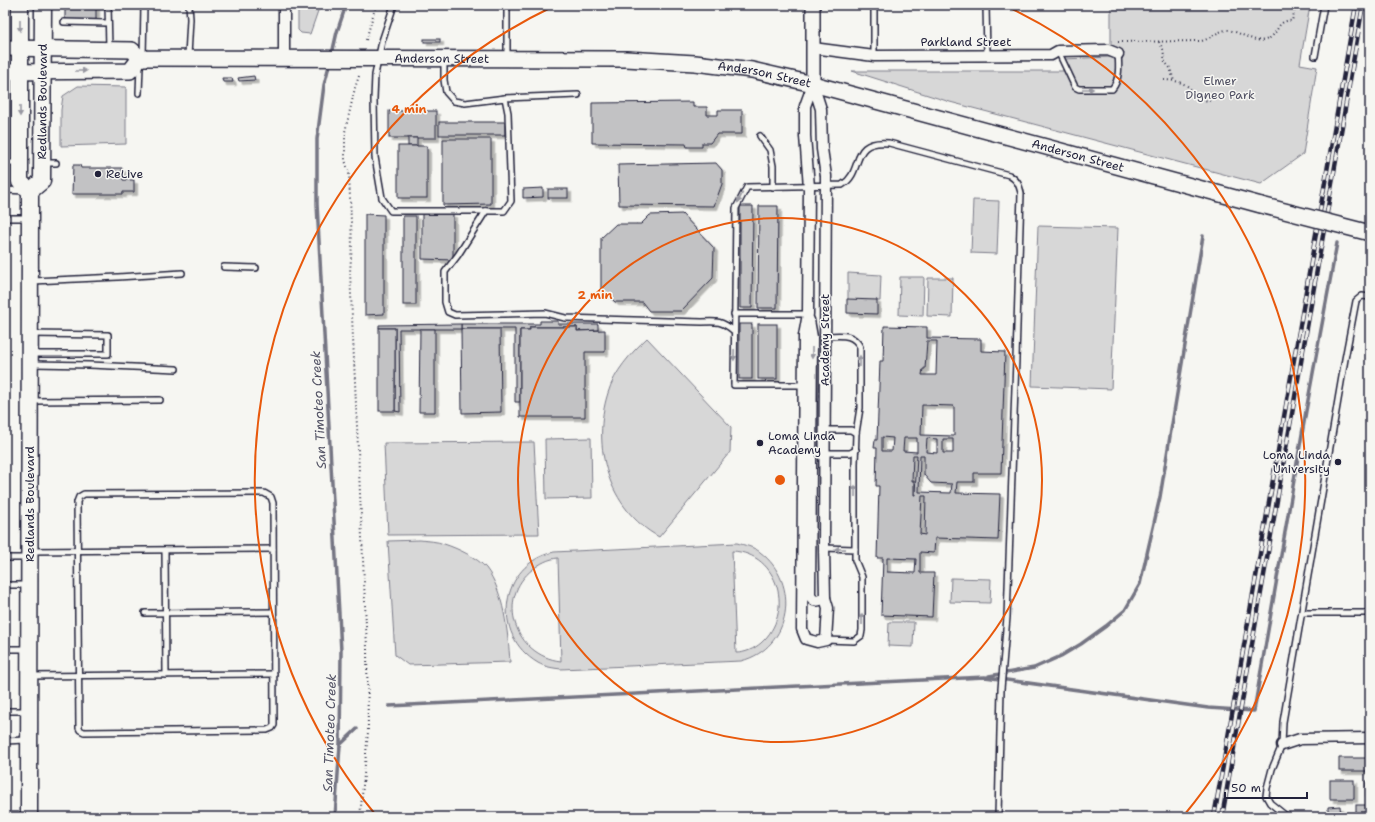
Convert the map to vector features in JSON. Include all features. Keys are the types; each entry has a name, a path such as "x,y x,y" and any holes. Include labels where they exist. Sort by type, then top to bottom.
{"main road":[{"name":"Redlands Boulevard","path":"20,5 13,48 12,163 20,182 30,191 29,817"},
{"name":"Redlands Boulevard","path":"30,191 42,181 49,163 42,72 42,5"},
{"name":"Anderson Street","path":"13,48 132,50 141,58 626,59 695,63 752,70 813,84 1370,233"},
{"path":"13,72 130,71 141,58"}],"street":[{"path":"284,5 284,58"},
{"name":"Academy Street","path":"813,5 813,84 821,109 822,149 826,176 824,548 825,598 828,608 826,640 817,642 806,639 802,629 803,385 804,336 808,314 809,187 805,136 805,106 813,84"},
{"name":"Parkland Street","path":"813,48 864,56 1051,55 1058,51 1108,50 1118,54"},
{"name":"Academy Street","path":"808,314 812,337 810,595 815,601 820,601 825,598"},
{"path":"1282,745 1300,739 1370,738"}],"lane":[{"path":"108,5 109,49"},
{"path":"139,93 144,5"},
{"path":"188,58 190,19 189,5"},
{"path":"394,5 382,41 375,76 374,91 375,157 382,198 390,211 504,211 511,201 508,113 505,98"},
{"path":"507,5 508,59"},
{"path":"874,5 874,56"},
{"path":"986,5 986,55"},
{"path":"1315,56 1324,5"},
{"path":"64,22 108,23"},
{"path":"1058,51 1075,87 1079,89 1112,88 1116,84 1119,68 1118,54"},
{"path":"444,58 444,80 446,92 454,101 465,103 505,98 578,95"},
{"path":"760,136 770,150 773,166 773,187"},
{"path":"803,385 734,385 736,208 747,187 809,187 842,185 850,178 861,151 868,145 878,142 889,142 1009,175 1016,179 1019,184 1020,193 1016,359 1007,617 1000,689 998,817"},
{"path":"5,190 30,191"},
{"path":"486,211 458,256 446,272 445,302 448,312 455,315 546,313 565,318 702,322 715,321 726,324 734,331"},
{"path":"5,218 30,218"},
{"path":"224,267 256,268"},
{"path":"30,281 182,273"},
{"path":"1290,817 1285,815 1270,802 1266,796 1267,788 1272,769 1282,745 1283,722 1345,358 1356,302 1362,296 1370,298"},
{"path":"734,314 808,314"},
{"path":"30,334 108,335 108,354 30,359"},
{"path":"825,336 850,337 856,340 860,347 860,408 856,433 855,560 862,577 861,636 854,641 826,640"},
{"path":"30,359 90,365 176,368"},
{"path":"30,401 160,400"},
{"path":"824,430 851,430 856,433"},
{"path":"824,453 850,453 856,450"},
{"path":"264,493 271,497 273,503 273,549 274,725 272,728 267,730 84,732 80,730 77,551 77,502 79,497 84,494 264,493"},
{"path":"824,548 855,549"},
{"path":"5,558 30,554 77,551 273,549"},
{"path":"165,550 166,675"},
{"path":"5,585 30,585"},
{"path":"145,613 273,612"},
{"path":"1302,613 1370,613"},
{"path":"5,649 29,649"},
{"path":"29,676 274,674"},
{"path":"5,711 29,711"},
{"path":"5,741 29,740"}],"path":[{"path":"366,40 376,5"},
{"path":"1117,42 1201,41 1207,40 1224,30 1259,40 1264,40 1271,38 1281,23 1284,21 1292,21 1296,5"},
{"path":"1159,42 1164,49 1165,62 1170,68 1174,81"},
{"path":"359,76 354,88 345,132 345,160 349,173 352,245 350,272 367,648 368,732 360,817"},
{"path":"1164,80 1174,81 1190,88 1193,93 1197,94 1204,100 1210,101"}],"green space":[{"path":"298,5 320,5 310,34 301,33 298,30"},
{"name":"Elmer Digneo Park","path":"1111,5 1310,5 1300,64 1317,67 1303,154 1261,184 950,102 852,71 1063,71 1063,59 1111,57"},
{"path":"78,86 126,87 126,144 61,146 61,110 63,96"},
{"path":"973,200 999,201 997,254 971,253"},
{"path":"1038,226 1118,228 1111,389 1032,386"},
{"path":"848,273 881,275 880,301 848,301"},
{"path":"900,277 924,277 923,316 899,315"},
{"path":"928,278 953,278 952,317 927,316"},
{"path":"647,338 731,427 730,452 659,537 641,525 627,510 616,493 608,474 603,454 603,413 611,385 624,363"},
{"path":"591,438 592,498 546,499 545,439"},
{"path":"534,442 539,534 388,535 384,443"},
{"path":"420,540 438,542 455,548 473,557 486,568 492,577 501,600 508,638 510,662 408,665 395,655 388,541"},
{"path":"737,543 749,546 758,550 773,565 782,580 785,597 785,613 780,629 771,643 758,654 741,661 561,669 546,666 538,663 523,651 513,636 508,619 508,602 513,585 522,570 536,559 554,552","holes":["732,551 748,554 761,562 771,573 777,586 779,601 777,616 771,631 761,643 749,650 739,653 736,653","558,558 561,661 545,657 532,649 522,637 516,624 513,610 515,595 521,581 539,565 548,560"]},
{"path":"951,578 991,579 990,603 950,602"},
{"path":"889,622 914,622 913,647 888,646"}],"building":[{"path":"65,5 96,5 96,20 65,20"},
{"path":"424,39 440,39 440,42 424,42"},
{"path":"254,76 255,80 239,81 238,78"},
{"path":"222,78 232,78 233,82 223,82"},
{"path":"693,102 693,107 707,107 707,115 718,115 718,110 742,110 742,134 717,134 710,143 702,143 702,147 687,147 686,144 592,143 592,103"},
{"path":"389,111 436,111 436,138 389,138"},
{"path":"439,122 505,122 505,135 439,135"},
{"path":"408,138 417,138 417,146 408,146"},
{"path":"443,139 491,139 491,204 443,205"},
{"path":"398,146 427,146 427,198 398,198"},
{"path":"716,163 722,170 722,184 714,206 619,205 618,165"},
{"name":"ReLive","path":"73,165 80,165 81,168 122,168 123,180 134,180 134,192 123,192 123,194 72,194"},
{"path":"543,188 543,197 523,198 523,189"},
{"path":"548,189 568,189 568,198 548,198"},
{"path":"740,206 753,206 752,308 740,308"},
{"path":"759,206 778,206 777,308 758,308"},
{"path":"365,214 384,215 384,314 365,315"},
{"path":"422,214 453,214 453,260 422,259"},
{"path":"682,214 714,248 713,278 681,311 649,311 642,302 615,302 601,289 601,238 616,224 641,224 650,215"},
{"path":"403,216 416,216 416,305 403,305"},
{"path":"847,299 877,300 877,314 847,313"},
{"path":"540,321 558,321 558,324 598,324 598,330 577,331 577,327 530,327 530,330 520,330 520,402 515,402 515,329 461,329 461,324 540,324"},
{"path":"461,324 461,329 399,329 400,412 395,411 395,328 379,328 379,325"},
{"path":"739,324 752,324 752,379 739,379"},
{"path":"758,324 777,324 777,379 758,379"},
{"path":"884,326 927,327 927,338 981,339 981,351 1005,352 1001,473 974,473 974,482 957,482 956,493 1000,494 998,540 935,538 934,553 920,552 920,573 934,573 932,617 881,615 883,558 877,558 879,486 876,486 877,448 874,448 875,440 877,440 880,361 883,361","holes":["927,341 937,341 936,375 922,375 923,369 925,369","922,405 954,406 954,436 921,435","882,437 893,438 892,451 882,451","904,438 917,438 917,452 903,451","927,438 937,439 937,453 926,452","943,439 953,439 953,453 943,453","913,455 917,455 915,495 914,481 912,481","920,455 924,455 924,475 931,483 952,484 951,493 919,492","922,496 926,496 925,535 920,534","887,558 916,559 915,573 887,572"]},
{"path":"530,327 577,327 577,331 605,330 605,352 585,352 585,417 520,417 520,330 530,330"},
{"path":"379,328 395,328 395,411 379,411"},
{"path":"420,329 435,329 435,412 419,412"},
{"path":"461,329 500,329 501,412 462,413"},
{"path":"1339,758 1370,758 1370,771 1339,771"},
{"path":"1330,780 1354,780 1354,799 1330,799"},
{"path":"1366,781 1370,781 1370,796 1366,796"},
{"path":"1356,805 1370,805 1370,817 1356,817"},
{"path":"1340,806 1341,817 1328,817 1328,807"}],"waterway":[{"name":"San Timoteo Creek","path":"332,54 337,32 346,5"},
{"name":"San Timoteo Creek","path":"330,62 324,85 317,139 317,204 341,651 340,745 335,817"},
{"path":"989,676 1034,668 1061,656 1081,644 1125,610 1140,584 1160,497 1203,236"},
{"path":"389,706 985,677 1208,708 1254,711 1337,243"},
{"path":"340,745 357,729"}],"railway":[{"path":"1214,817 1356,5"},
{"path":"1222,817 1363,5"}],"place":[{"name":"ReLive","path":"98,174"},
{"name":"Loma Linda Academy","path":"760,443"},
{"name":"Loma Linda University","path":"1338,462"}]}
